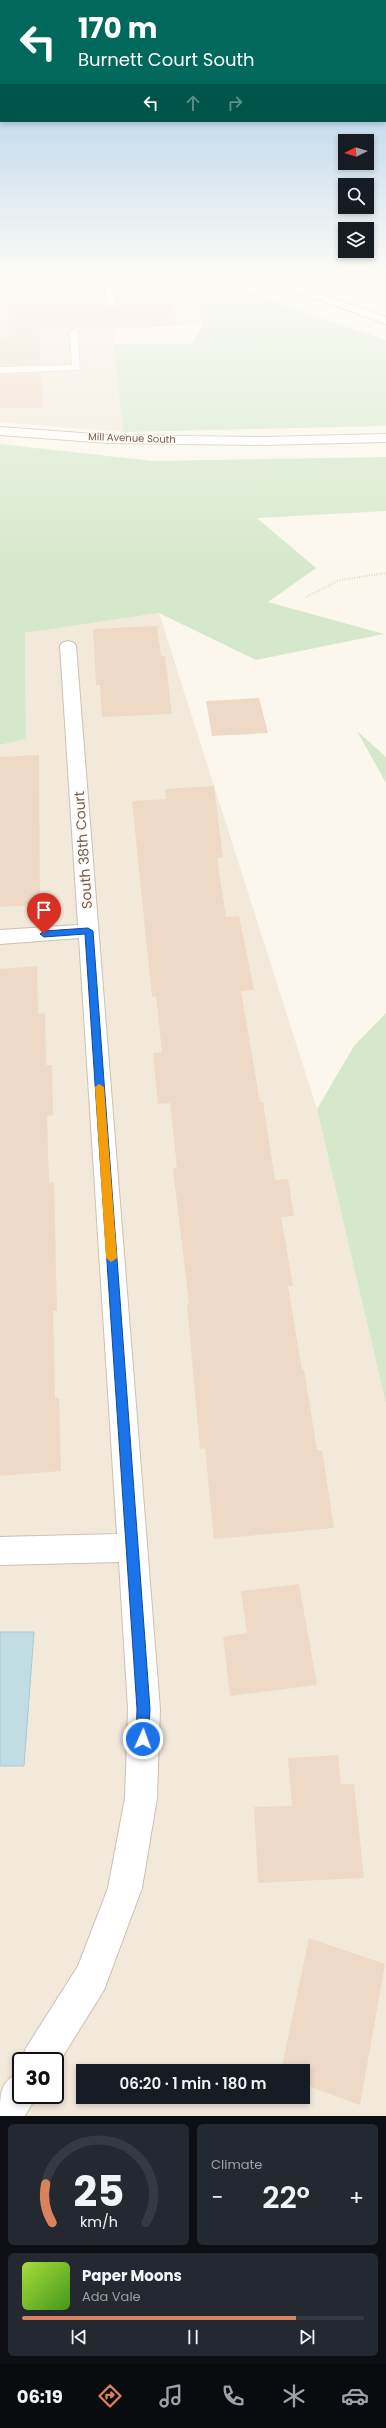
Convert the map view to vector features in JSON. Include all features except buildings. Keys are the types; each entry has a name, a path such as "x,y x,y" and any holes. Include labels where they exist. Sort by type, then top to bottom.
{"street":[{"name":"Mill Avenue South","path":"0,431 108,439 265,440 386,438"},
{"name":"South 38th Court","path":"45,2052 91,1977 126,1888 141,1798 144,1709 68,646"},
{"path":"0,937 88,931"},
{"path":"0,1551 132,1548"},
{"path":"2,2116 12,2102"}],"path":[{"path":"306,597 340,580 386,573"}],"shaded area":[{"path":"0,376 118,376 123,432 0,422"},
{"path":"159,613 317,1109 386,1404 386,2116 0,2116 0,745 26,739 25,633"}],"green space":[{"path":"117,376 386,376 386,426 123,432"},
{"path":"0,444 153,461 386,457 386,511 257,518 316,568 268,602 384,634 256,660 159,613 25,633 26,739 0,745"},
{"path":"357,731 386,757 386,783"},
{"path":"386,1013 386,1404 317,1109 354,1046"}],"water":[{"path":"0,1632 34,1632 24,1766 0,1766"}],"slow traffic":[{"path":"99,1087 111,1258"}],"route":[{"path":"44,934 88,931 144,1709 143,1739"}]}
